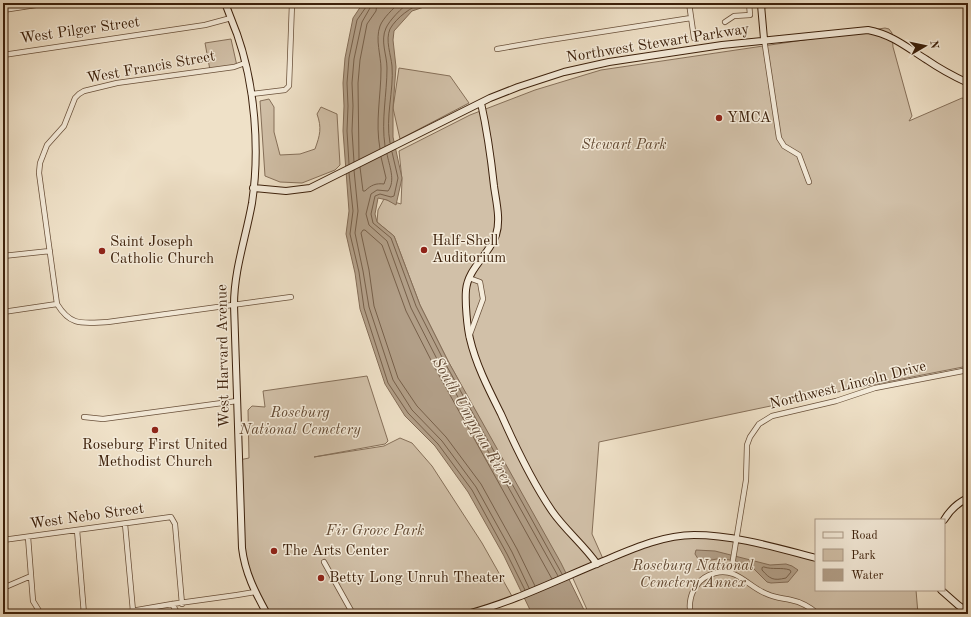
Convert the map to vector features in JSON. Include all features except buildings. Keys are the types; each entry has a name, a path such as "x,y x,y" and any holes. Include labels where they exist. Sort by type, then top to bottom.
{"main road":[{"name":"West Harvard Avenue","path":"225,3 238,35 245,63 251,94 255,138 253,188 249,219 236,275 234,305 242,548 246,570 255,592 267,614"},
{"path":"764,40 761,4 771,3"},
{"name":"Northwest Stewart Parkway","path":"253,188 290,191 316,186 481,102 537,81 585,67 722,44 861,30 877,31 896,39 942,70 968,82"},
{"path":"481,102 488,135 498,226 496,235 472,270 469,278 466,291 469,337 490,391 531,477 552,511 570,533 589,552 597,564"},
{"path":"944,519 948,512 968,498"},
{"path":"468,614 513,598 642,546 674,537 694,535 737,540 815,558"},
{"path":"942,591 968,612"}],"street":[{"path":"3,10 49,3"},
{"path":"251,94 285,90 289,86 292,3"},
{"path":"689,3 694,38"},
{"path":"726,22 734,16 752,14 749,3"},
{"name":"West Pilger Street","path":"3,55 205,25 231,18"},
{"path":"497,49 691,18"},
{"path":"764,40 779,138 784,146 800,155 808,182"},
{"name":"West Francis Street","path":"50,251 39,173 40,163 48,145 64,126 75,98 79,94 84,91 117,83 234,67 245,63"},
{"path":"3,256 50,251 57,304 68,318 83,323 108,322 291,297"},
{"path":"469,278 480,282 483,299 469,337"},
{"path":"3,312 57,304"},
{"name":"Northwest Lincoln Drive","path":"731,572 746,480 747,445 754,430 763,420 777,414 836,401 876,388 968,370"},
{"path":"84,417 103,419 237,401"},
{"name":"West Nebo Street","path":"3,540 168,517 173,519 175,524 182,604"},
{"path":"125,524 133,611"},
{"path":"76,530 84,614"},
{"path":"28,537 33,601 41,614"},
{"path":"324,562 353,614"},
{"path":"691,614 690,601 694,588 698,583 712,574 719,572 731,572 736,574 764,594 806,605 818,614"},
{"path":"3,588 31,576"},
{"path":"114,614 255,592"},
{"path":"172,604 178,614"}],"green space":[{"path":"885,28 889,29 892,33 893,47 912,116 909,121 962,98 968,100 968,366 599,442 592,534 604,561 642,546 694,535 724,538 815,558 815,591 916,591 918,614 589,614 571,574 547,584 479,418 420,305 394,236 377,222 378,210 384,199 401,204 402,180 399,151 470,115 535,90 601,70"},
{"path":"231,39 237,66 210,70 205,43"},
{"path":"399,68 450,76 469,103 400,139 393,108"},
{"path":"269,99 274,107 274,132 280,155 300,154 315,149 320,132 320,123 317,114 321,107 337,114 340,165 335,170 302,183 280,182 265,176 260,101"},
{"name":"Fir Grove Park","path":"367,376 388,441 385,444 314,457 384,446 400,438 412,443 432,466 482,543 513,598 466,614 267,614 244,564 239,460 249,458 248,410 252,406 265,407 263,391"}],"water":[{"name":"South Umpqua River","path":"363,3 436,3 412,11 394,31 393,40 396,67 393,108 393,137 402,178 396,205 387,200 378,198 375,214 377,222 394,236 420,305 448,361 561,563 586,614 532,614 504,556 468,492 435,446 405,416 385,384 360,309 355,273 346,234 349,211 343,131 343,83 345,58 353,18"},
{"path":"696,550 715,551 770,565 786,564 798,570 788,582 771,583 767,582 751,566 731,560 717,559 700,562 695,554"}],"place":[{"name":"YMCA","path":"719,118"},
{"name":"Half-Shell Auditorium","path":"424,250"},
{"name":"Saint Joseph Catholic Church","path":"102,251"},
{"name":"Roseburg First United Methodist Church","path":"155,430"},
{"name":"The Arts Center","path":"274,551"},
{"name":"Betty Long Unruh Theater","path":"321,578"}],"park label":[{"name":"Stewart Park","path":"624,145"},
{"name":"Roseburg National Cemetery","path":"300,422"},
{"name":"Roseburg National Cemetery Annex","path":"693,574"}]}
